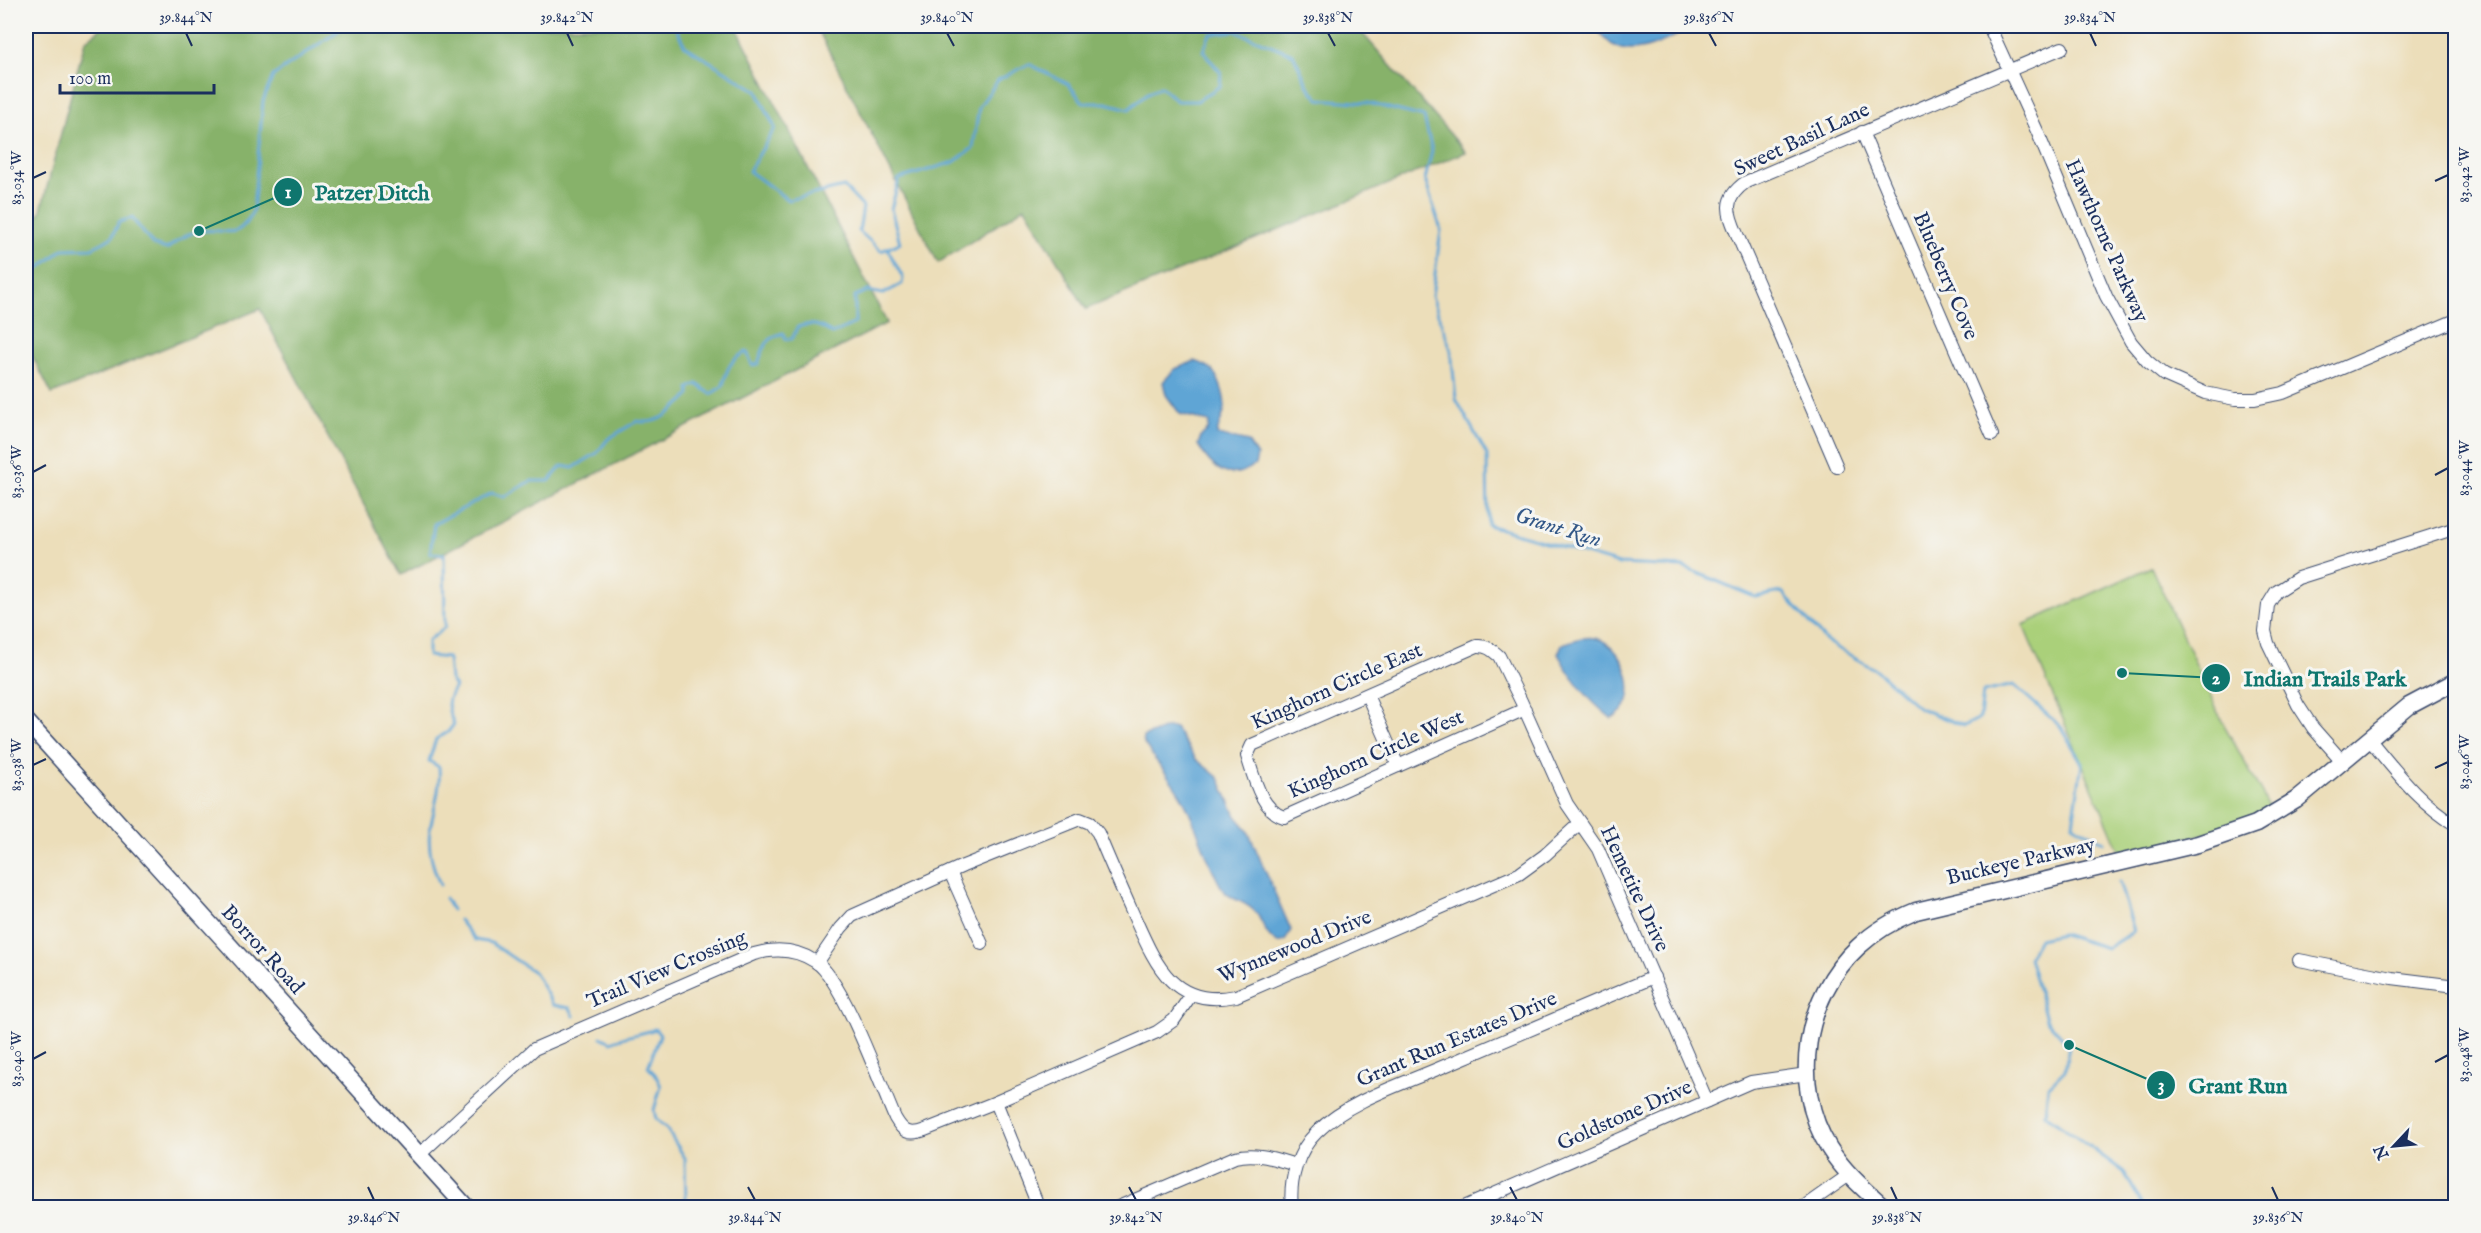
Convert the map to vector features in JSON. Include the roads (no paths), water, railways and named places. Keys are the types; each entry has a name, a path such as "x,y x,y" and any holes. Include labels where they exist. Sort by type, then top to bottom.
{"street":[{"name":"Hawthorne Parkway","path":"1989,26 2011,70 2119,323 2147,361 2164,375 2205,393 2235,399 2254,399 2283,393 2456,320"},
{"name":"Sweet Basil Lane","path":"1837,468 1728,213 1730,200 1736,189 1746,182 2062,48"},
{"name":"Blueberry Cove","path":"1863,132 1992,435"},
{"path":"2343,762 2313,728 2298,705 2268,643 2265,631 2268,605 2276,592 2298,578 2456,528"},
{"name":"Kinghorn Circle East","path":"1257,785 1247,756 1252,745 1477,646"},
{"name":"Hemetite Drive","path":"1477,646 1486,646 1499,656 1567,804 1598,849 1707,1101"},
{"name":"Buckeye Parkway","path":"1885,1208 1849,1175 1828,1146 1818,1125 1807,1074 1811,1030 1826,989 1848,957 1883,927 1916,911 2198,844 2238,831 2275,814 2296,800 2409,706 2456,681"},
{"path":"1367,694 1398,766"},
{"name":"Kinghorn Circle West","path":"1257,785 1273,814 1284,817 1525,709"},
{"name":"Borror Road","path":"26,721 467,1208"},
{"path":"2369,739 2421,799 2435,812 2456,825"},
{"path":"817,963 852,916 1074,820 1084,820 1098,833 1151,956 1164,975 1191,995"},
{"name":"Wynnewood Drive","path":"1191,995 1209,999 1236,996 1492,886 1519,874 1545,855 1580,823"},
{"path":"950,872 982,944"},
{"name":"Trail View Crossing","path":"419,1155 523,1058 552,1040 754,954 770,950 784,950 817,963 832,978 895,1118 907,1133 915,1134 996,1102 1157,1032 1174,1020 1191,995"},
{"path":"2299,960 2392,978 2456,986"},
{"name":"Grant Run Estates Drive","path":"1296,1165 1315,1133 1343,1112 1402,1084 1653,977"},
{"name":"Goldstone Drive","path":"1462,1208 1751,1082 1807,1074"},
{"path":"996,1102 1039,1208"},
{"path":"1116,1208 1235,1157 1245,1155 1266,1156 1296,1165 1292,1184 1292,1208"},
{"path":"1802,1208 1849,1175"}],"water":[{"path":"1594,26 1695,26 1655,45 1633,50 1614,46"},
{"path":"1195,361 1212,370 1222,390 1225,407 1217,435 1248,442 1257,456 1255,465 1245,471 1229,473 1215,467 1198,445 1201,436 1208,430 1209,422 1180,414 1166,395 1163,382 1175,369"},
{"path":"1581,638 1595,638 1606,643 1616,652 1628,676 1630,689 1628,701 1622,711 1611,718 1581,689 1558,654 1562,644"},
{"path":"1166,728 1175,728 1196,759 1219,778 1236,816 1247,829 1291,930 1285,941 1278,943 1274,941 1268,935 1257,914 1222,888 1185,803 1144,743 1143,737"}],"waterway":[{"path":"26,279 63,249 92,248 112,237 119,222 132,218 153,245 167,249 191,233 211,230 231,232 242,227 253,211 263,101 273,76 342,26"},
{"name":"Grant Run","path":"675,26 685,46 757,91 775,128 749,171 788,200 844,187 863,207 859,231 881,251 900,243 891,209 899,179 954,162 973,148 979,107 998,80 1029,64 1068,84 1084,103 1106,103 1129,109 1149,92 1161,87 1177,101 1197,101 1220,86 1221,73 1203,51 1210,34 1235,31 1293,54 1308,86 1319,99 1368,103 1424,117 1432,151 1425,180 1441,230 1432,296 1451,350 1456,399 1487,455 1488,525 1619,564 1683,567 1755,597 1782,592 1827,642 1876,670 1919,708 1964,726 1980,718 1983,692 2014,685 2061,727 2082,763 2073,824 2104,842"},
{"path":"440,885 429,843 438,791 439,767 429,761 436,739 448,732 454,724 448,705 455,687 450,679 448,658 428,656 428,641 445,627 444,554 430,553 434,524 492,493 504,497 531,481 549,481 562,466 573,468 597,453 608,439 637,421 653,421 666,416 690,395 689,388 697,384 711,394 723,386 733,361 747,352 752,365 758,364 766,344 777,335 783,333 786,339 792,339 798,327 807,325 824,328 832,334 855,323 855,296 868,291 883,294 902,284 903,278 887,248"},
{"name":"Grant Run","path":"2119,882 2134,931 2107,948 2062,934 2039,939 2029,957 2046,1019 2069,1045 2065,1070 2048,1087 2045,1114 2124,1172 2144,1208"},
{"path":"445,898 452,910"},
{"path":"459,920 475,940 491,943 535,973 553,1005 570,1008 574,1016"},
{"path":"601,1037 611,1042 655,1029 660,1035 648,1067 655,1074 661,1086 654,1110 656,1119 666,1128 685,1158 686,1208"}],"place":[{"name":"Patzer Ditch","path":"199,231"},
{"name":"Indian Trails Park","path":"2122,673"},
{"name":"Grant Run","path":"2069,1045"}]}
